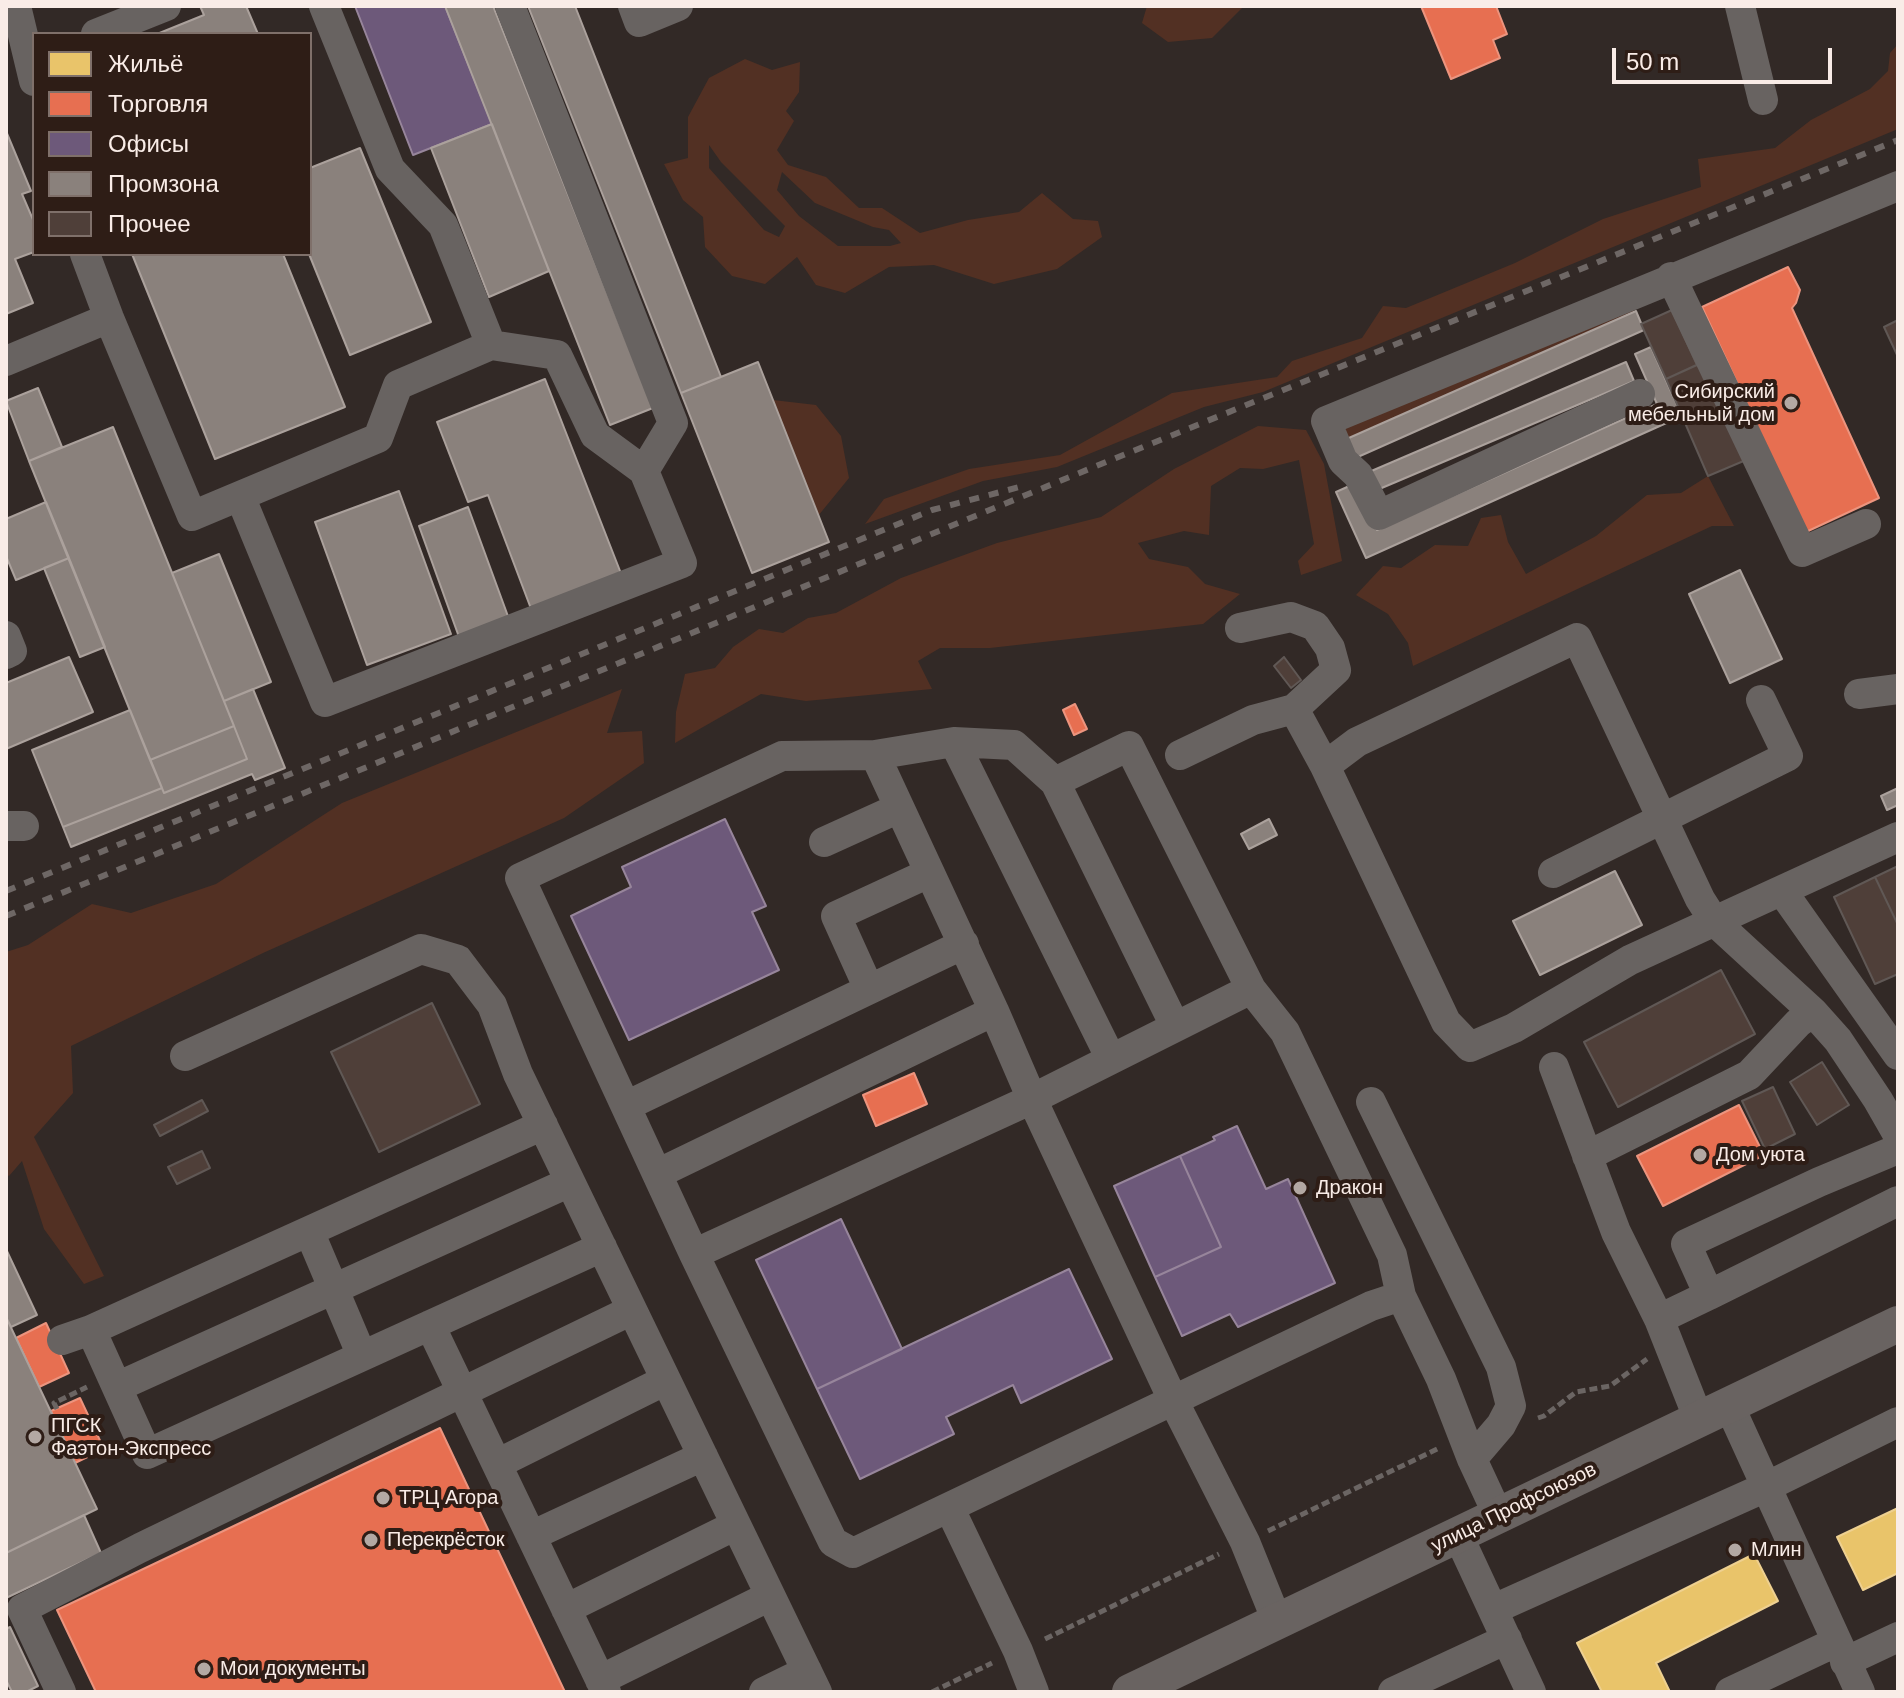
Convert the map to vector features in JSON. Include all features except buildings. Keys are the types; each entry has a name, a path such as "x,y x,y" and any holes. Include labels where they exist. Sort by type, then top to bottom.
{"main road":[{"name":"улица Профсоюзов","path":"1130,1692 1898,1324"}],"lane":[{"path":"16,6 32,66"},
{"path":"112,31 166,6"},
{"path":"324,6 390,169 443,225 491,345"},
{"path":"510,6 673,423 644,471"},
{"path":"633,6 639,22 678,6"},
{"path":"1740,6 1763,100"},
{"path":"1640,394 1379,515 1358,475 1343,461 1326,421 1898,186"},
{"path":"86,256 192,516 378,438 398,385 491,345 557,355 595,435 644,471 682,563 325,702 240,496"},
{"path":"1671,277 1802,552 1866,524"},
{"path":"6,361 109,318"},
{"path":"1180,755 1253,720 1294,709 1336,670 1330,648 1315,626 1291,617 1240,628"},
{"path":"6,636 12,651 6,654"},
{"path":"1325,766 1357,742 1577,638 1700,899 1714,921 1813,1012 1838,1040 1898,1135"},
{"path":"1859,694 1898,689"},
{"path":"1553,873 1788,756 1761,700"},
{"path":"1294,709 1325,766 1446,1022 1470,1047 1514,1028 1630,960 1898,837"},
{"path":"954,742 1111,1059"},
{"path":"1175,1026 1055,782 1014,745 954,742 875,755 782,756 520,878 694,1254 833,1542 853,1553 1371,1306 1401,1296"},
{"path":"1055,782 1129,746 1251,989 1285,1032 1392,1255 1401,1296 1498,1515"},
{"path":"875,755 1173,1400 1245,1542 1277,1621"},
{"path":"824,842 899,808"},
{"path":"869,989 836,916 929,873"},
{"path":"1782,891 1886,1016 1898,1055"},
{"path":"626,1106 964,944"},
{"path":"185,1056 421,949 458,960 492,1005 518,1074 812,1681 764,1692"},
{"path":"694,1254 1032,1099 1251,989"},
{"path":"657,1174 994,1011"},
{"path":"1587,1156 1749,1075 1798,1023 1813,1012"},
{"path":"1838,1040 1886,1016"},
{"path":"1554,1067 1616,1232 1663,1332 1766,1487 1860,1692"},
{"path":"1371,1102 1501,1367 1511,1406 1501,1425 1468,1447"},
{"path":"543,1125 76,1335 117,1387 147,1454 602,1247"},
{"path":"1709,1295 1686,1244 1898,1149"},
{"path":"117,1387 570,1182"},
{"path":"1819,1182 1841,1229"},
{"path":"1663,1332 1709,1295 1898,1201"},
{"path":"309,1231 362,1356"},
{"path":"61,1692 22,1609 140,1548 632,1310"},
{"path":"430,1325 603,1686 770,1596"},
{"path":"497,1464 666,1380"},
{"path":"1494,1609 1766,1487 1898,1422"},
{"path":"531,1536 703,1456"},
{"path":"950,1509 1018,1651 1034,1692"},
{"path":"566,1609 736,1525"},
{"path":"1458,1535 1531,1692"},
{"path":"1730,1692 1840,1652 1898,1637"},
{"path":"1393,1692 1507,1639"}],"path":[{"path":"1501,1425 1544,1416 1576,1392 1610,1386 1663,1332"},
{"path":"57,1409 54,1403 78,1392"},
{"path":"932,1692 1245,1542 1468,1447"}],"shaded area":[{"path":"1147,6 1244,6 1212,38 1168,42 1142,23"},
{"path":"1898,44 1898,129 1263,392 1204,407 1057,467 983,481 865,524 884,499 969,469 1060,455 1172,393 1277,377 1292,361 1362,338 1383,306 1406,308 1515,263 1603,219 1701,187 1698,159 1775,148 1811,120 1870,89 1888,71 1890,53"},
{"path":"745,59 772,70 800,62 799,92 786,111 794,121 777,150 788,165 826,177 859,208 882,208 920,233 968,220 1019,212 1042,193 1073,219 1098,221 1102,237 1057,269 994,284 934,265 889,267 845,293 816,285 797,257 765,284 732,276 705,247 703,217 683,200 664,164 688,158 688,117 709,78","holes":["709,145 721,162 785,226 779,237 764,230 709,168","782,172 815,203 873,227 889,230 901,243 890,246 838,246 799,216 777,190"]},
{"path":"1608,306 1636,311 1342,441 1347,422"},
{"path":"773,400 816,405 841,436 849,478 818,516"},
{"path":"1258,426 1306,430 1324,464 1342,561 1301,575 1298,561 1314,544 1299,460 1263,469 1240,468 1211,486 1209,535 1184,531 1138,543 1149,559 1188,567 1205,584 1240,594 1203,624 990,648 940,648 918,661 932,689 806,701 761,694 675,743 676,712 685,674 715,668 733,647 759,629 783,633 808,618 836,613 901,578 997,543 1101,517 1174,469"},
{"path":"1708,476 1734,526 1712,526 1413,666 1408,643 1388,614 1356,595 1383,566 1401,568 1435,545 1468,546 1481,518 1501,515 1508,542 1526,574 1596,536 1647,495 1681,493"},
{"path":"622,689 607,733 642,731 644,763 564,818 263,953 71,1046 73,1093 34,1137 104,1276 84,1284 44,1229 22,1161 9,1176 6,1174 6,952 28,945 92,904 131,913 216,884 342,803"}],"railway":[{"path":"6,916 1089,469 1898,140"},
{"path":"6,891 932,510 1027,485"}],"place":[{"name":"Сибирский мебельный дом","path":"1791,403"},
{"name":"Дом уюта","path":"1700,1155"},
{"name":"Дракон","path":"1300,1188"},
{"name":"ПГСК Фаэтон-Экспресс","path":"35,1437"},
{"name":"ТРЦ Агора","path":"383,1498"},
{"name":"Перекрёсток","path":"371,1540"},
{"name":"Млин","path":"1735,1550"},
{"name":"Мои документы","path":"204,1669"}]}
